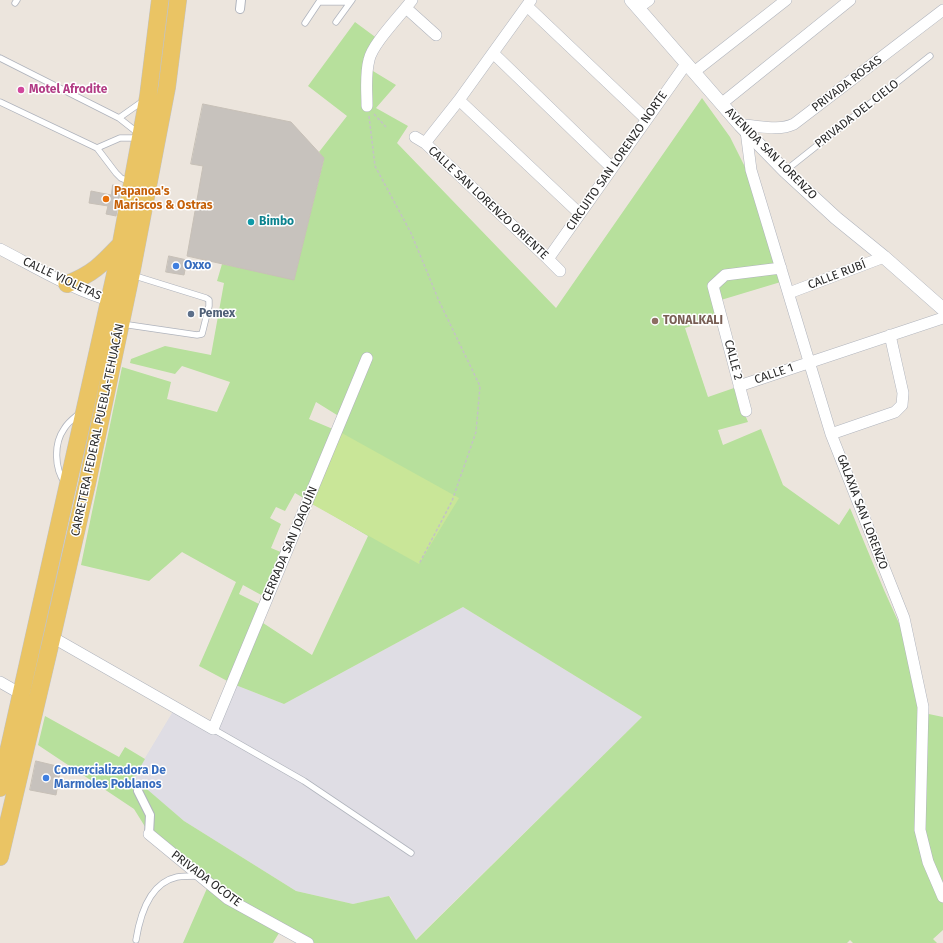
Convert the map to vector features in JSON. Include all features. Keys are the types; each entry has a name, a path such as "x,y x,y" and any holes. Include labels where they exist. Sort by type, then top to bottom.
{"main road":[{"name":"CARRETERA FEDERAL PUEBLA-TEHUACÁN","path":"1,778 22,694 85,409 112,322 125,304 121,244 148,97 160,0"},
{"name":"CARRETERA FEDERAL PUEBLA-TEHUACÁN","path":"0,857 52,637 112,322 108,300 124,272 167,87 178,0"},
{"path":"67,284 81,279 99,267 121,244"}],"street":[{"path":"240,9 241,0"},
{"path":"635,4 649,0"},
{"name":"CIRCUITO SAN LORENZO NORTE","path":"548,259 646,119 690,68 786,0"},
{"path":"722,104 850,0"},
{"path":"425,144 459,100 529,3 646,119"},
{"path":"368,106 367,72 369,58 376,46 409,4 436,35"},
{"name":"AVENIDA SAN LORENZO","path":"635,4 743,128 785,171 836,218 884,257 943,309"},
{"name":"PRIVADA ROSAS","path":"743,128 755,125 769,128 786,128 794,124 943,10"},
{"path":"493,53 612,168"},
{"path":"459,100 580,214"},
{"name":"GALAXIA SAN LORENZO","path":"743,128 751,170 831,434 904,618 923,707 920,830 928,862 943,897"},
{"name":"CALLE SAN LORENZO ORIENTE","path":"415,137 425,144 560,271"},
{"name":"CALLE VIOLETAS","path":"0,250 90,294 125,304"},
{"name":"CALLE RUBÍ","path":"789,293 884,257"},
{"name":"CALLE 2","path":"746,411 713,286 725,275 781,268"},
{"name":"CALLE 1","path":"739,386 943,318"},
{"path":"831,434 895,412 902,405 903,393 890,335"},
{"name":"CERRADA SAN JOAQUÍN","path":"213,729 367,358"},
{"path":"52,637 213,729"},
{"path":"0,682 22,694"},
{"path":"138,792 150,815 149,834"},
{"name":"PRIVADA OCOTE","path":"149,834 228,899 308,943"}],"lane":[{"path":"336,22 351,1"},
{"path":"305,23 319,2 351,1"},
{"name":"PRIVADA DEL CIELO","path":"785,171 930,56"},
{"path":"0,58 119,118 141,137"},
{"path":"119,118 148,97"},
{"path":"0,102 97,148 121,178 133,183"},
{"path":"97,148 120,138 141,137"},
{"path":"112,322 197,335 202,334 210,306 209,300 206,298 124,272"},
{"path":"213,729 304,781 411,853"},
{"path":"136,940 140,918 145,904 154,892 164,882 177,877 199,876"}],"path":[{"path":"368,106 386,127"},
{"path":"368,106 375,166 410,233 439,301 480,386 474,439 452,501 419,564"}],"shaded area":[{"path":"463,607 642,717 415,940 390,896 353,904 296,891 184,821 133,778 175,708 213,730 233,684 284,704"}],"green space":[{"path":"355,22 382,42 368,68 396,85 376,108 408,126 397,143 556,308 702,98 730,137 752,181 784,281 721,300 722,316 685,328 708,397 734,388 748,422 718,430 723,445 761,429 783,485 839,525 850,508 912,652 922,712 919,815 943,902 943,930 933,939 937,943 853,943 850,940 847,943 309,943 282,928 273,943 183,943 208,886 228,902 149,833 134,809 38,745 45,716 119,757 125,747 145,759 134,778 184,821 296,891 353,904 389,896 416,940 642,717 463,607 284,704 233,684 199,666 236,582 182,552 149,581 81,565 122,367 171,382 167,399 217,412 230,382 182,366 175,374 130,363 131,359 165,346 211,355 224,283 217,281 222,264 294,279 324,159 319,152 347,116 308,86","holes":["316,402 345,420 340,432 309,419","295,493 368,536 312,655 260,621 288,555 271,548 281,524 270,518 276,507 285,511","243,585 263,596 259,604 239,594"]},
{"path":"340,432 459,498 419,564 310,503"},
{"path":"924,713 943,717 943,892 924,848"}],"building":[{"path":"203,104 291,122 324,158 294,280 187,256 203,166 191,164"},
{"name":"Papanoa's Mariscos & Ostras","path":"113,185 121,187 116,216 106,214 108,206 89,203 91,191 111,195"},
{"path":"169,256 187,260 184,275 166,272"},
{"name":"Comercializadora De Marmoles Poblanos","path":"36,761 61,767 56,795 30,790"}],"place":[{"name":"Motel Afrodite","path":"21,90"},
{"name":"Papanoa's Mariscos & Ostras","path":"106,199"},
{"name":"Bimbo","path":"251,222"},
{"name":"Oxxo","path":"176,266"},
{"name":"Pemex","path":"191,314"},
{"name":"TONALKALI","path":"655,321"},
{"name":"Comercializadora De Marmoles Poblanos","path":"46,778"}]}
